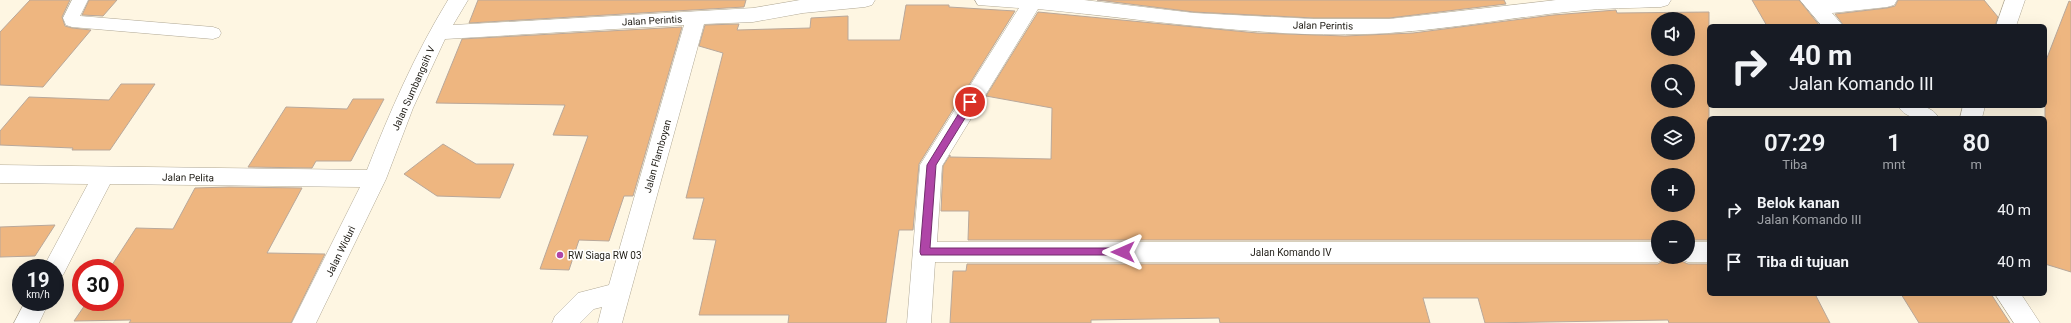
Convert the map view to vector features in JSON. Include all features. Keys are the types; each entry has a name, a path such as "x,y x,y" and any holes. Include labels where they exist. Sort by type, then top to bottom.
{"street":[{"name":"Jalan Sumbangsih V","path":"375,179 402,108 438,33 458,0"},
{"name":"Jalan Perintis","path":"438,33 589,22 753,15 828,2 865,0"},
{"name":"Jalan Perintis","path":"985,0 1033,2 1121,10 1194,20 1314,26 1389,26 1463,8 1661,0"},
{"path":"1191,0 1194,20"},
{"path":"1814,4 1887,0"},
{"path":"2007,24 2015,0"},
{"path":"919,323 931,165 1033,2"},
{"path":"1814,4 1831,24"},
{"name":"Jalan Flamboyan","path":"610,323 696,18"},
{"path":"1913,108 1925,116"},
{"name":"Jalan Pelita","path":"0,174 375,179"},
{"path":"60,259 103,176"},
{"name":"Jalan Widuri","path":"304,323 375,179"},
{"name":"Jalan Komando IV","path":"924,252 1651,252"},
{"path":"1695,252 1707,252"},
{"path":"564,323 587,300 618,293"},
{"path":"2009,296 2028,323"},
{"path":"26,323 32,311"}],"lane":[{"path":"80,0 71,18 72,21 213,33"}],"building":[{"path":"30,0 70,0 62,17 65,26 91,30 43,87 0,85 0,32"},
{"path":"89,0 117,0 103,16 82,15"},
{"path":"478,0 746,0 744,7 469,23"},
{"path":"1097,0 1504,0 1506,4 1389,18 1314,18 1194,12"},
{"path":"1752,0 1799,0 1818,24 1766,24"},
{"path":"1898,0 1984,0 1998,17 1996,24 1842,24 1835,14 1895,6"},
{"path":"2069,1 2071,2 2071,272 2047,265 2047,116 2045,116 2045,108 2047,108 2047,58"},
{"path":"906,5 949,5 949,7 1015,11 964,93 960,92 959,100 919,164 913,230 899,230 886,323 788,323 789,315 699,315 716,240 693,239 704,198 686,198 723,53 699,46 705,25 739,24 737,30 810,28 811,18 848,16 848,40 900,40"},
{"path":"1616,10 1617,13 1651,13 1651,56 1695,56 1695,12 1709,12 1709,24 1707,24 1707,108 1709,108 1709,116 1707,116 1707,240 1695,240 1695,220 1651,220 1651,240 968,240 969,211 941,211 943,166 950,155 950,157 1051,159 1052,108 986,96 1038,12 1257,33 1345,36 1413,33 1553,15"},
{"path":"682,27 633,196 624,196 609,241 579,240 569,270 540,269 588,136 553,135 565,105 436,103 462,39"},
{"path":"121,84 155,84 110,150 72,150 73,148 0,145 0,131 29,97 109,100"},
{"path":"353,99 384,99 351,161 316,161 312,168 248,167 286,107 347,109"},
{"path":"443,144 476,164 514,164 500,198 437,196 404,174"},
{"path":"195,188 302,188 267,253 325,254 291,323 129,323 131,320 74,321 81,311 124,311 124,259 116,259 136,228 173,229"},
{"path":"55,225 35,256 0,257 0,227"},
{"path":"967,264 1707,264 1707,296 1816,296 1830,323 1669,323 1668,320 1485,323 1478,298 1423,298 1430,323 1220,323 1219,318 1091,320 1091,323 950,323 953,271 966,271"},
{"path":"1902,296 1992,296 2010,323 1919,323"}],"place":[{"name":"RW Siaga RW 03","path":"560,255"}],"route":[{"path":"970,102 931,165 924,252 1123,252"}]}
